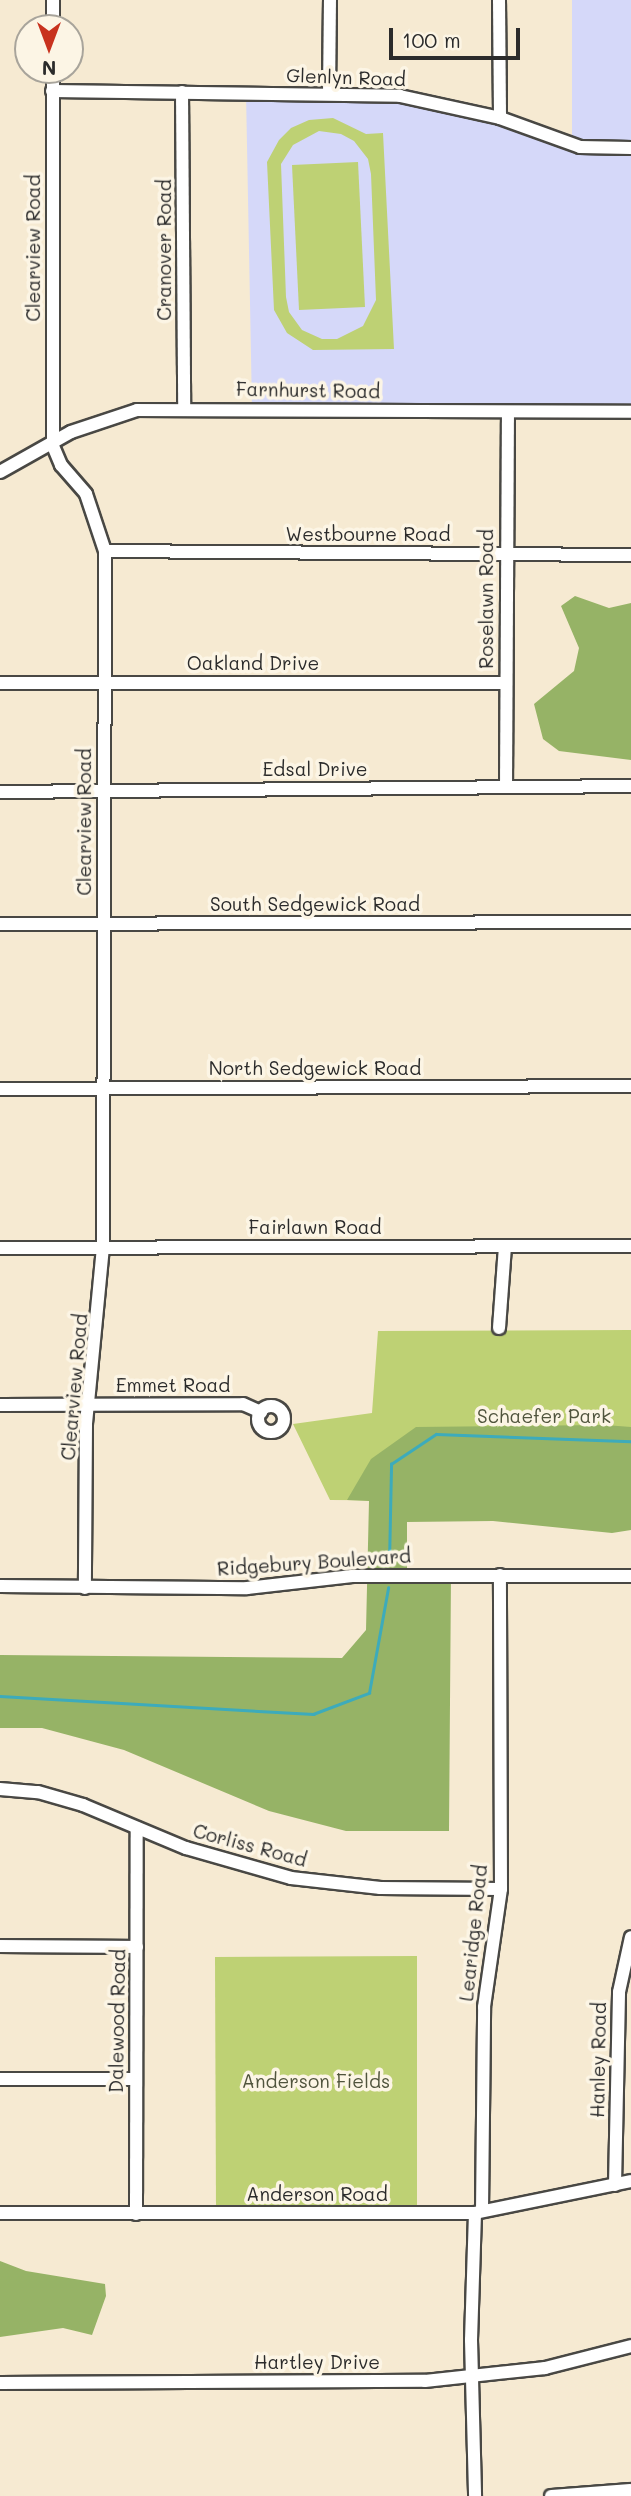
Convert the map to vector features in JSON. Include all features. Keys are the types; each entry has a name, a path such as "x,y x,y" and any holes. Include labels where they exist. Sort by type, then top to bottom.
{"street":[{"path":"329,94 330,0"},
{"path":"499,0 500,118"},
{"name":"Clearview Road","path":"52,84 53,446 61,465 86,494 105,551 103,1247 89,1404 85,1588"},
{"name":"Glenlyn Road","path":"52,91 400,96 500,118 580,147 631,148"},
{"name":"Cranover Road","path":"182,92 184,407"},
{"name":"Farnhurst Road","path":"0,472 53,446 71,432 137,410 184,407 631,412"},
{"name":"Roselawn Road","path":"506,787 505,554 508,412"},
{"name":"Westbourne Road","path":"105,551 631,555"},
{"name":"Oakland Drive","path":"0,683 506,683"},
{"name":"Edsal Drive","path":"0,792 631,786"},
{"name":"South Sedgewick Road","path":"0,924 631,922"},
{"name":"North Sedgewick Road","path":"0,1089 631,1086"},
{"path":"499,1328 505,1246"},
{"name":"Fairlawn Road","path":"0,1248 631,1246"},
{"name":"Emmet Road","path":"0,1405 243,1404 261,1412"},
{"name":"Learidge Road","path":"475,2496 471,2378 484,2007 501,1889 500,1575"},
{"name":"Ridgebury Boulevard","path":"0,1586 247,1588 352,1576 631,1576"},
{"name":"Corliss Road","path":"0,1788 38,1792 186,1848 291,1878 380,1888 501,1889"},
{"name":"Dalewood Road","path":"136,2214 137,1828"},
{"name":"Hanley Road","path":"615,2185 619,1992 631,1937"},
{"path":"0,1946 137,1947"},
{"path":"0,2079 135,2079"},
{"name":"Anderson Road","path":"0,2213 478,2212 631,2181"},
{"name":"Hartley Drive","path":"0,2383 471,2378 586,2360 631,2346"},
{"path":"551,2496 631,2490"}],"shaded area":[{"path":"572,0 631,0 631,412 252,408 246,93 400,96 572,144"}],"green space":[{"path":"333,118 366,134 383,133 394,349 313,350 287,333 274,310 267,162 279,140 291,128 309,120","holes":["319,131 341,134 354,141 368,159 371,174 376,300 363,326 337,339 322,339 302,330 289,312 286,297 281,164 293,145"]},
{"path":"358,162 365,307 299,310 292,165"},
{"path":"575,596 609,608 631,603 631,760 559,751 543,739 534,704 574,671 579,648 561,606"},
{"name":"Schaefer Park","path":"631,1330 631,1502 330,1500 293,1424 372,1413 378,1331"},
{"path":"416,1427 631,1427 631,1530 612,1533 493,1521 407,1522 407,1574 451,1575 449,1831 346,1831 269,1811 124,1750 42,1728 0,1728 0,1655 342,1658 366,1630 369,1501 347,1500 371,1459"},
{"name":"Anderson Fields","path":"417,1956 417,2205 216,2206 215,1957"},
{"path":"0,2261 26,2271 105,2284 106,2296 92,2335 63,2328 0,2337"}],"waterway":[{"path":"389,1563 391,1464 436,1434 631,1441"},
{"path":"0,1696 313,1714 369,1693 388,1588"}]}
